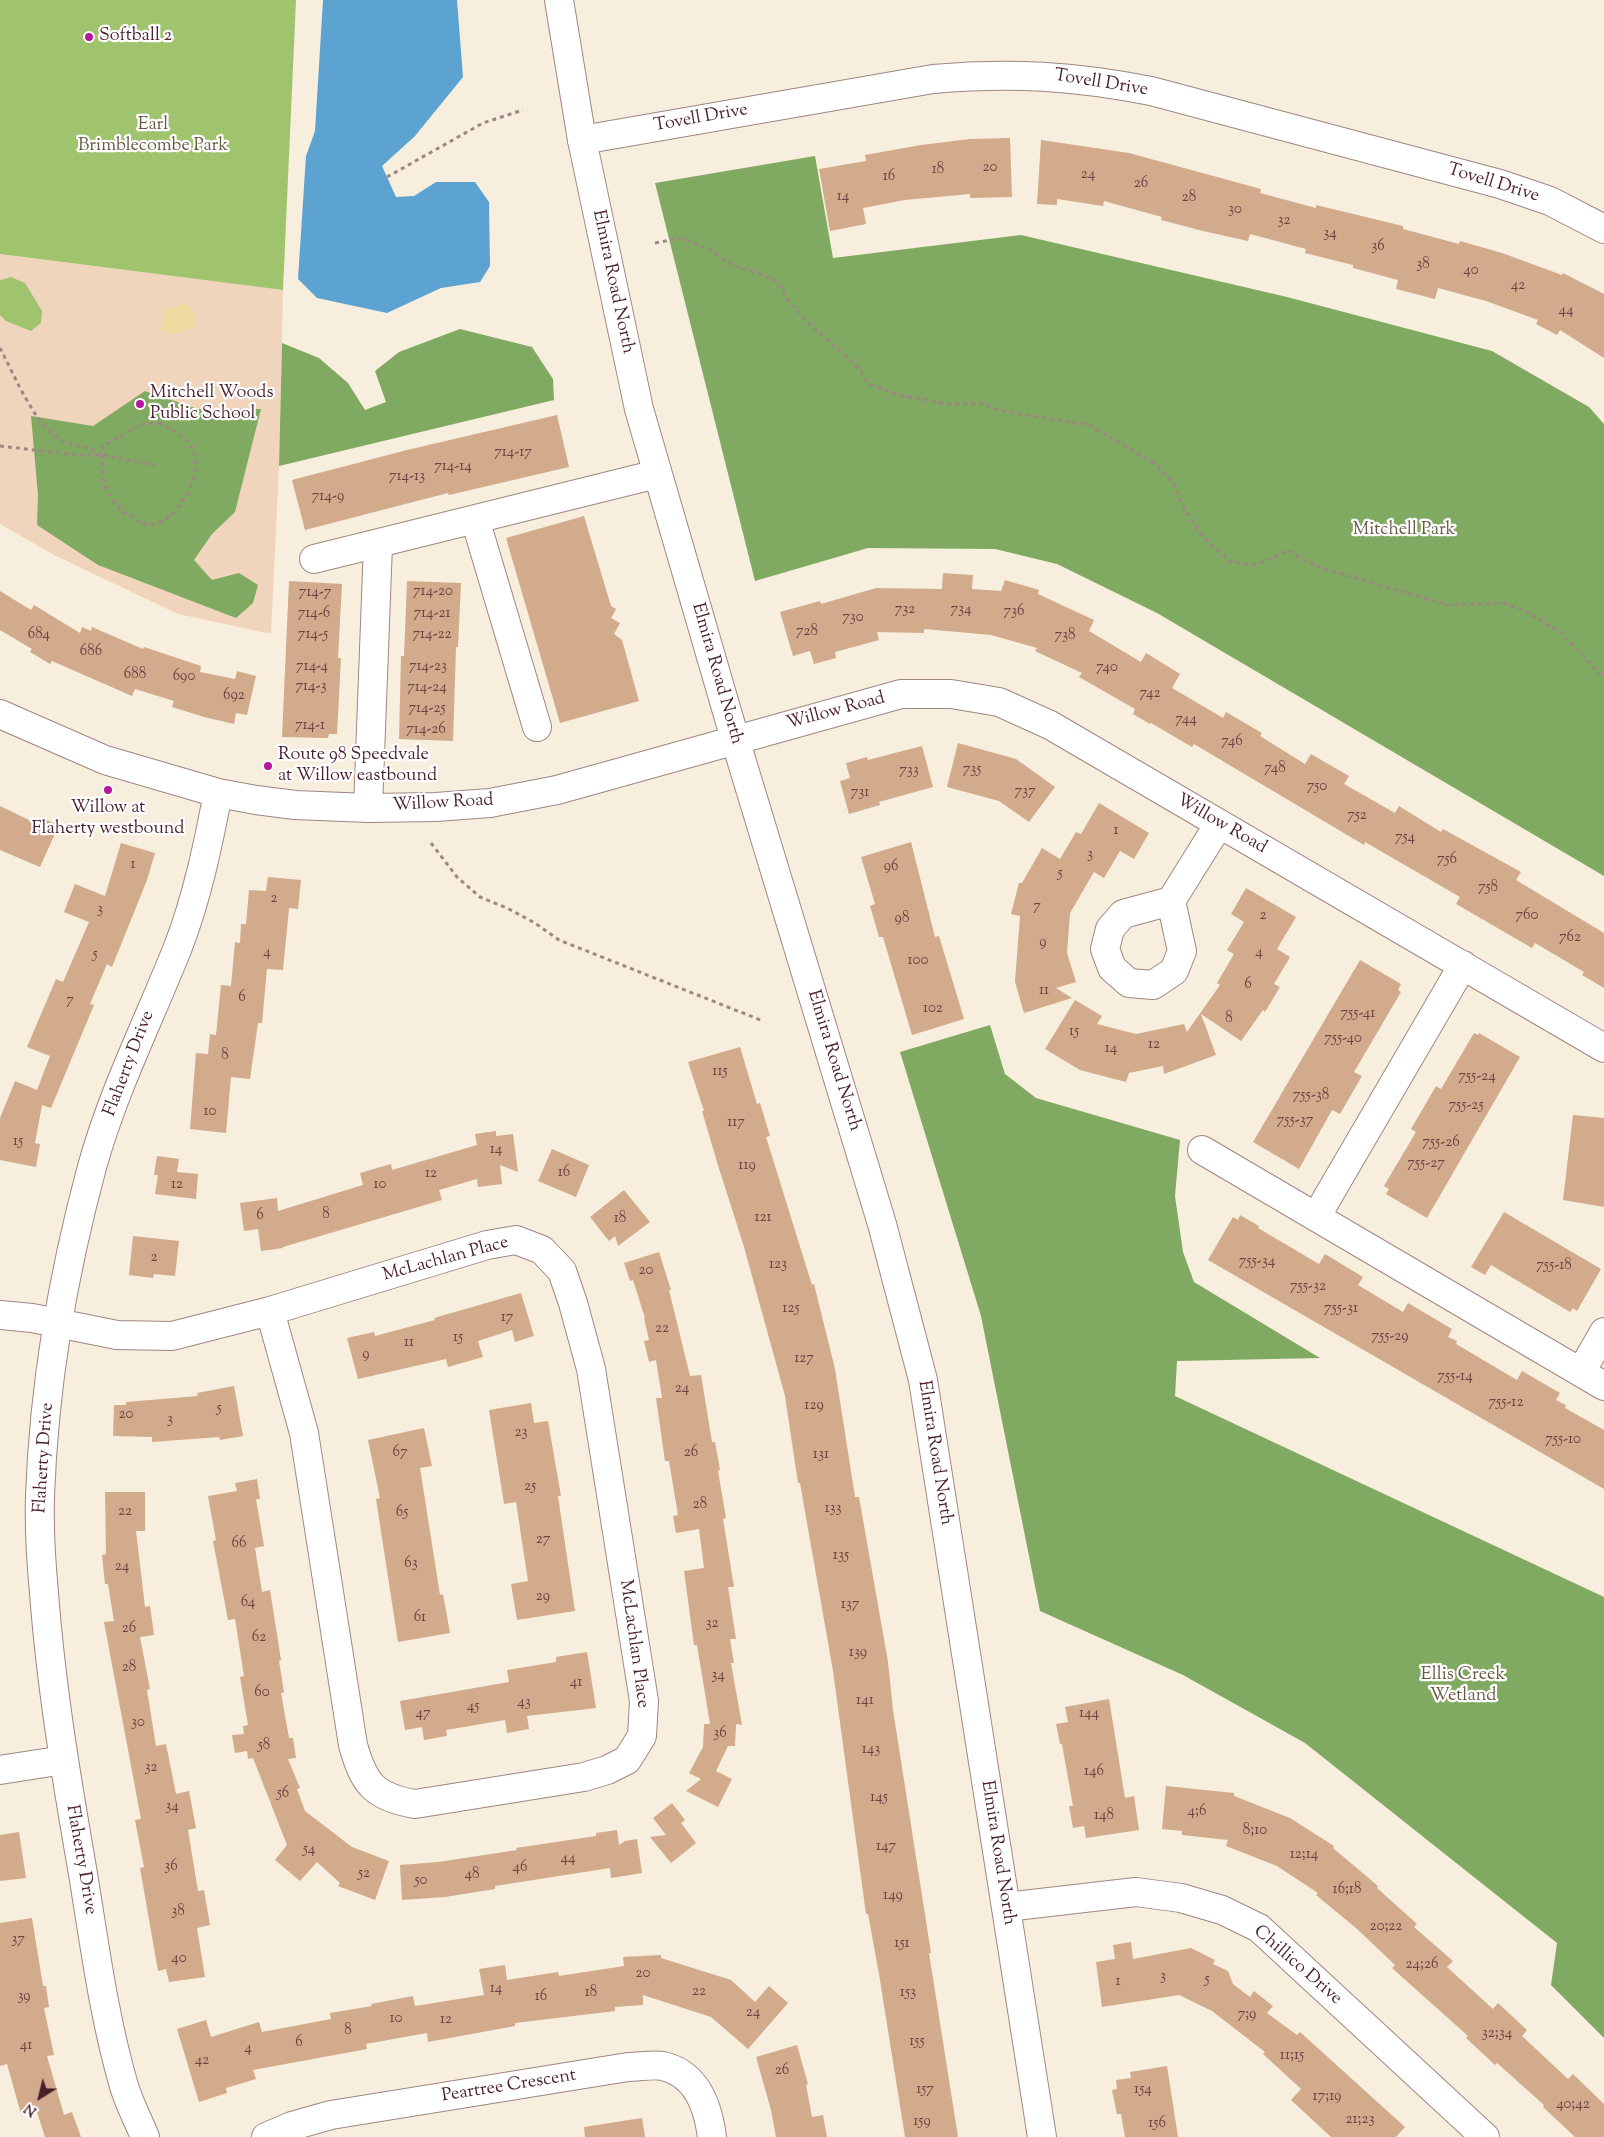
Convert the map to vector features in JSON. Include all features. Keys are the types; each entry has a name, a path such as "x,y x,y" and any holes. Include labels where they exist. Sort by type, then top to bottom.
{"street":[{"name":"Elmira Road North","path":"559,0 582,140 639,409 735,739 882,1224 923,1380 1042,2137"},
{"name":"Tovell Drive","path":"582,140 933,79 1012,75 1052,76 1113,84 1152,92 1500,184 1550,201 1604,229"},
{"path":"314,559 657,474"},
{"path":"475,519 536,727"},
{"path":"368,808 378,544"},
{"name":"Willow Road","path":"0,714 105,760 218,793 294,805 368,808 436,807 498,802 557,790 901,694 951,694 999,702 1050,725 1604,1048"},
{"name":"Flaherty Drive","path":"144,2137 125,2089 107,2017 64,1760 47,1633 42,1566 40,1497 47,1409 58,1323 71,1250 93,1163 134,1047 178,946 195,894 218,793"},
{"path":"1171,901 1219,824"},
{"path":"1316,1217 1463,965"},
{"path":"1202,1150 1604,1386"},
{"name":"McLachlan Place","path":"0,1315 58,1323 117,1335 172,1336 270,1311 487,1245 516,1240 542,1250 562,1271 591,1369 644,1701 642,1736 627,1760 607,1770 584,1777 415,1804 392,1800 374,1788 360,1769 353,1745 304,1434 270,1311"},
{"path":"1581,1372 1604,1332"},
{"path":"0,1770 64,1760"},
{"name":"Chillico Drive","path":"1006,1907 1136,1892 1181,1898 1222,1910 1259,1928 1484,2137"},
{"name":"Peartree Crescent","path":"266,2137 292,2126 331,2115 628,2067 661,2066 681,2072 695,2086 709,2117 712,2137"}],"path":[{"path":"387,177 483,123 524,110"},
{"path":"655,242 682,238 708,249 732,266 774,280 808,323 851,360 871,385 904,396 948,404 980,403 1006,412 1090,425 1157,465 1174,485 1181,503 1201,535 1230,561 1251,565 1288,550 1304,561 1325,569 1448,605 1505,603 1527,612 1561,632 1604,678"},
{"path":"0,348 44,426 64,442 90,447 102,455"},
{"path":"158,423 175,430 186,440 197,457 195,475 187,496 170,517 149,526 129,518 117,506 104,485 100,470 102,455 103,446 142,424 158,423"},
{"path":"0,446 76,455 102,455 155,465"},
{"path":"431,843 456,877 480,898 506,908 535,923 559,940 763,1021"}],"shaded area":[{"name":"Mitchell Woods Public School","path":"0,254 283,290 279,466 271,634 178,614 54,555 0,524"}],"green space":[{"name":"Earl Brimblecombe Park","path":"0,0 296,0 283,290 0,254"},
{"name":"Mitchell Park","path":"815,156 833,258 1021,235 1287,297 1492,351 1589,407 1604,424 1604,876 1157,613 1057,564 995,549 868,548 755,581 655,183"},
{"path":"11,277 25,283 42,311 41,323 31,331 6,321 0,315 0,280"},
{"path":"460,329 532,347 553,379 554,400 279,466 282,343 319,358 348,383 365,410 386,402 375,371 399,352"},
{"path":"145,391 198,409 261,409 235,512 212,534 194,560 212,580 239,573 258,585 253,603 236,618 98,565 37,525 38,495 31,416 93,426"},
{"name":"Ellis Creek Wetland","path":"990,1025 1005,1074 1036,1098 1180,1140 1175,1196 1183,1252 1194,1282 1320,1358 1177,1361 1175,1396 1604,1597 1604,2038 1551,1985 1557,1943 1305,1743 1183,1675 1040,1611 981,1316 900,1052"}],"sand":[{"path":"186,304 195,315 195,326 178,333 161,330 161,321 166,309"}],"water":[{"path":"323,0 457,0 463,77 415,136 382,166 396,197 414,196 436,182 475,182 489,202 490,266 480,282 441,288 387,313 317,298 298,279 306,156 315,131"}],"building":[{"path":"1010,138 1012,197 970,198 970,194 905,200 863,208 866,224 830,231 819,169 866,161 865,155 921,145 970,139"},
{"path":"1041,140 1129,153 1261,189 1260,193 1316,208 1316,205 1403,226 1403,229 1459,244 1460,241 1502,253 1562,275 1563,273 1604,294 1604,358 1560,330 1557,335 1536,324 1538,320 1486,301 1438,288 1435,299 1396,289 1398,280 1353,268 1353,265 1305,253 1306,249 1250,234 1248,241 1203,231 1161,220 1162,217 1104,201 1103,206 1057,199 1057,205 1037,204"},
{"path":"557,415 569,467 449,495 448,493 305,530 292,480 407,450"},
{"path":"584,516 611,606 616,609 611,618 620,623 614,634 622,640 639,701 560,723 506,538"},
{"path":"943,573 973,575 972,589 1001,591 1005,580 1039,590 1038,594 1094,620 1089,631 1141,662 1146,653 1180,674 1172,688 1223,718 1226,712 1262,733 1260,736 1305,764 1311,754 1349,776 1344,784 1395,813 1399,806 1441,832 1443,829 1521,872 1516,880 1604,933 1604,988 1582,975 1584,972 1535,943 1532,948 1456,904 1460,897 1365,842 1364,845 1194,744 1192,747 1133,714 1135,709 1079,677 1082,673 1035,651 1037,648 991,635 924,629 924,633 877,632 879,640 835,652 836,658 814,664 810,651 793,656 780,612 820,601 821,604 876,588 942,589"},
{"path":"289,581 342,584 338,658 341,658 337,734 329,734 328,738 282,737"},
{"path":"407,581 461,583 458,647 456,647 453,741 399,739 401,656 404,656"},
{"path":"0,591 31,610 34,605 80,633 82,627 91,631 92,627 143,649 144,647 201,666 200,672 235,679 237,671 256,676 247,715 236,713 234,724 204,717 172,707 174,701 135,689 132,696 52,661 50,664 30,652 32,649 0,630"},
{"path":"958,743 1016,759 1055,787 1029,822 999,801 947,787"},
{"path":"922,746 933,787 879,802 880,805 849,814 840,781 850,778 846,763 867,757 868,760"},
{"path":"1099,803 1149,833 1134,859 1120,851 1104,878 1094,872 1070,913 1067,953 1076,982 1056,988 1072,998 1024,1013 1015,982 1020,916 1011,914 1019,883 1022,883 1042,848 1060,859 1076,832 1081,834"},
{"path":"0,806 31,821 32,818 40,822 42,818 59,825 40,867 0,850"},
{"path":"911,842 935,937 939,936 964,1019 912,1035 883,937 879,937 870,906 875,904 861,857"},
{"path":"121,843 155,853 147,880 112,967 107,964 90,1004 94,1005 51,1108 42,1105 35,1143 40,1144 36,1167 0,1160 0,1118 15,1081 37,1090 50,1056 27,1047 56,979 63,982 89,922 64,912 75,884 105,896"},
{"path":"268,877 301,880 298,909 289,908 283,970 267,969 262,1023 258,1023 250,1079 231,1077 226,1133 190,1129 196,1053 208,1054 210,1034 216,1035 221,985 231,986 235,942 240,943 241,924 246,924 249,890 266,891"},
{"path":"1246,888 1296,917 1277,949 1290,957 1274,984 1280,987 1265,1012 1263,1010 1241,1041 1201,1014 1216,1055 1164,1074 1163,1066 1129,1073 1126,1082 1080,1070 1045,1049 1075,1000 1102,1016 1097,1024 1136,1034 1184,1024 1187,1032 1220,985 1217,983 1234,954 1227,950 1244,922 1231,914"},
{"path":"1360,960 1401,984 1398,990 1401,992 1354,1072 1362,1076 1340,1114 1332,1110 1299,1169 1253,1142"},
{"path":"1474,1033 1478,1035 1479,1033 1520,1057 1427,1218 1386,1194 1389,1189 1384,1186 1416,1132 1411,1129 1436,1086 1441,1089"},
{"path":"740,1047 757,1104 760,1103 770,1136 766,1137 812,1285 814,1284 835,1369 855,1497 859,1497 888,1662 893,1710 958,2137 905,2137 879,1974 868,1914 866,1914 833,1671 800,1483 798,1483 785,1396 744,1247 688,1062"},
{"path":"1573,1115 1604,1118 1604,1207 1563,1200"},
{"path":"496,1131 496,1136 513,1134 518,1172 500,1165 502,1184 478,1187 477,1179 439,1190 442,1200 283,1248 261,1251 258,1229 244,1231 240,1203 277,1198 278,1211 363,1185 360,1173 391,1164 392,1170 477,1145 475,1134"},
{"path":"552,1149 589,1165 576,1197 538,1181"},
{"path":"157,1156 179,1159 177,1172 198,1174 196,1199 155,1194 158,1175 154,1175"},
{"path":"624,1190 650,1222 618,1246 615,1236 609,1241 590,1217"},
{"path":"1504,1212 1601,1269 1577,1311 1573,1308 1570,1312 1491,1265 1485,1275 1471,1267"},
{"path":"1240,1215 1259,1226 1258,1228 1319,1264 1325,1254 1363,1277 1358,1285 1403,1312 1408,1303 1452,1329 1448,1337 1457,1341 1456,1344 1517,1380 1522,1371 1560,1393 1556,1400 1566,1405 1565,1408 1604,1430 1604,1489 1208,1260 1233,1217 1238,1220"},
{"path":"133,1236 179,1241 175,1276 154,1274 153,1278 129,1275"},
{"path":"659,1252 671,1290 669,1290 690,1376 701,1375 712,1442 715,1442 720,1470 718,1471 726,1518 723,1519 734,1587 728,1587 736,1639 730,1639 734,1663 731,1663 742,1725 736,1724 735,1746 728,1746 716,1771 732,1779 718,1807 686,1791 701,1779 689,1773 703,1747 704,1724 710,1724 697,1645 694,1645 684,1571 704,1568 699,1529 676,1533 673,1516 678,1515 669,1461 665,1461 656,1398 662,1398 656,1360 649,1362 644,1341 649,1340 645,1318 633,1280 630,1281 624,1263"},
{"path":"521,1293 534,1336 515,1342 512,1330 478,1341 483,1357 448,1367 446,1359 358,1379 347,1338 374,1332 375,1336 435,1320 434,1318"},
{"path":"234,1386 243,1436 220,1440 219,1437 152,1442 152,1437 113,1436 114,1405 126,1405 126,1402 198,1396 197,1393"},
{"path":"531,1403 534,1423 548,1421 561,1496 558,1496 575,1611 517,1620 511,1584 528,1581 516,1502 504,1504 489,1410"},
{"path":"424,1428 432,1466 420,1468 440,1595 443,1594 450,1633 398,1642 376,1499 380,1498 368,1440"},
{"path":"257,1479 260,1499 256,1499 264,1546 255,1548 262,1592 270,1590 281,1660 279,1661 284,1692 281,1693 289,1738 293,1738 296,1758 288,1759 300,1788 297,1789 305,1811 352,1847 389,1861 375,1900 338,1886 340,1883 317,1862 300,1881 275,1860 287,1845 253,1758 248,1759 247,1751 235,1753 232,1735 244,1734 243,1726 248,1725 240,1677 244,1676 235,1619 228,1620 213,1541 216,1540 208,1496 237,1491 235,1483"},
{"path":"105,1492 145,1492 145,1531 136,1531 145,1607 150,1606 154,1635 140,1637 150,1689 147,1690 156,1746 166,1744 176,1794 189,1791 196,1828 188,1830 198,1891 204,1890 210,1925 197,1928 205,1977 169,1982 166,1969 158,1971 140,1868 144,1867 135,1820 141,1819 104,1622 114,1621 108,1584 105,1584 102,1555 106,1554"},
{"path":"587,1652 596,1708 527,1716 529,1729 507,1733 505,1720 446,1730 447,1736 424,1740 422,1727 405,1730 400,1701 509,1682 507,1670 556,1662 556,1657"},
{"path":"1109,1699 1125,1798 1134,1796 1139,1830 1086,1838 1084,1826 1073,1828 1069,1806 1073,1806 1062,1744 1060,1744 1056,1724 1068,1722 1065,1707"},
{"path":"1166,1786 1234,1793 1234,1796 1290,1818 1334,1846 1333,1848 1378,1886 1377,1888 1417,1924 1414,1927 1453,1961 1447,1967 1493,2009 1498,2003 1527,2030 1522,2036 1568,2079 1573,2074 1604,2104 1604,2137 1575,2137 1543,2107 1544,2105 1497,2063 1495,2065 1466,2038 1468,2036 1392,1968 1395,1965 1356,1928 1316,1895 1318,1893 1277,1866 1226,1846 1228,1840 1182,1835 1182,1831 1162,1829"},
{"path":"672,1803 685,1820 681,1823 696,1843 671,1863 650,1837 666,1835 653,1818"},
{"path":"617,1830 619,1845 625,1841 637,1839 642,1873 611,1878 610,1868 495,1886 495,1889 445,1897 402,1900 400,1865 438,1862 517,1850 516,1848 596,1836 596,1833"},
{"path":"19,1832 26,1878 0,1881 0,1835"},
{"path":"32,1918 43,1986 46,1986 49,2007 44,2008 54,2055 47,2056 64,2115 72,2112 81,2137 45,2137 36,2109 21,2114 7,2064 0,2066 0,1923"},
{"path":"1131,1942 1133,1959 1191,1948 1215,1960 1213,1964 1228,1971 1233,1984 1250,1997 1254,1991 1273,2006 1267,2013 1297,2035 1300,2032 1405,2127 1396,2137 1331,2137 1291,2100 1301,2089 1263,2054 1265,2052 1212,2011 1179,1995 1102,2007 1096,1962 1115,1959 1113,1945"},
{"path":"661,1955 661,1958 731,1980 755,2002 769,1986 788,2003 748,2049 711,2017 643,1995 643,2005 615,2007 615,2011 515,2023 515,2026 428,2042 427,2033 366,2044 367,2049 253,2070 256,2079 226,2088 227,2093 199,2102 177,2029 206,2020 211,2037 259,2022 262,2032 331,2019 330,2013 372,2006 371,2004 413,1996 415,2006 484,1995 479,1969 505,1965 507,1980 558,1972 559,1976 624,1966 623,1957"},
{"path":"797,2045 808,2084 806,2085 812,2117 823,2115 827,2137 776,2137 771,2110 756,2057"},
{"path":"1167,2066 1178,2137 1125,2137 1121,2114 1117,2114 1112,2090 1117,2089 1116,2080 1131,2078 1130,2072"},
{"path":"642,2118 645,2137 585,2137 584,2127"}],"place":[{"name":"Softball 2","path":"89,37"},
{"name":"Mitchell Woods Public School","path":"140,404"},
{"name":"Route 98 Speedvale at Willow eastbound","path":"268,766"},
{"name":"Willow at Flaherty westbound","path":"108,790"}]}
